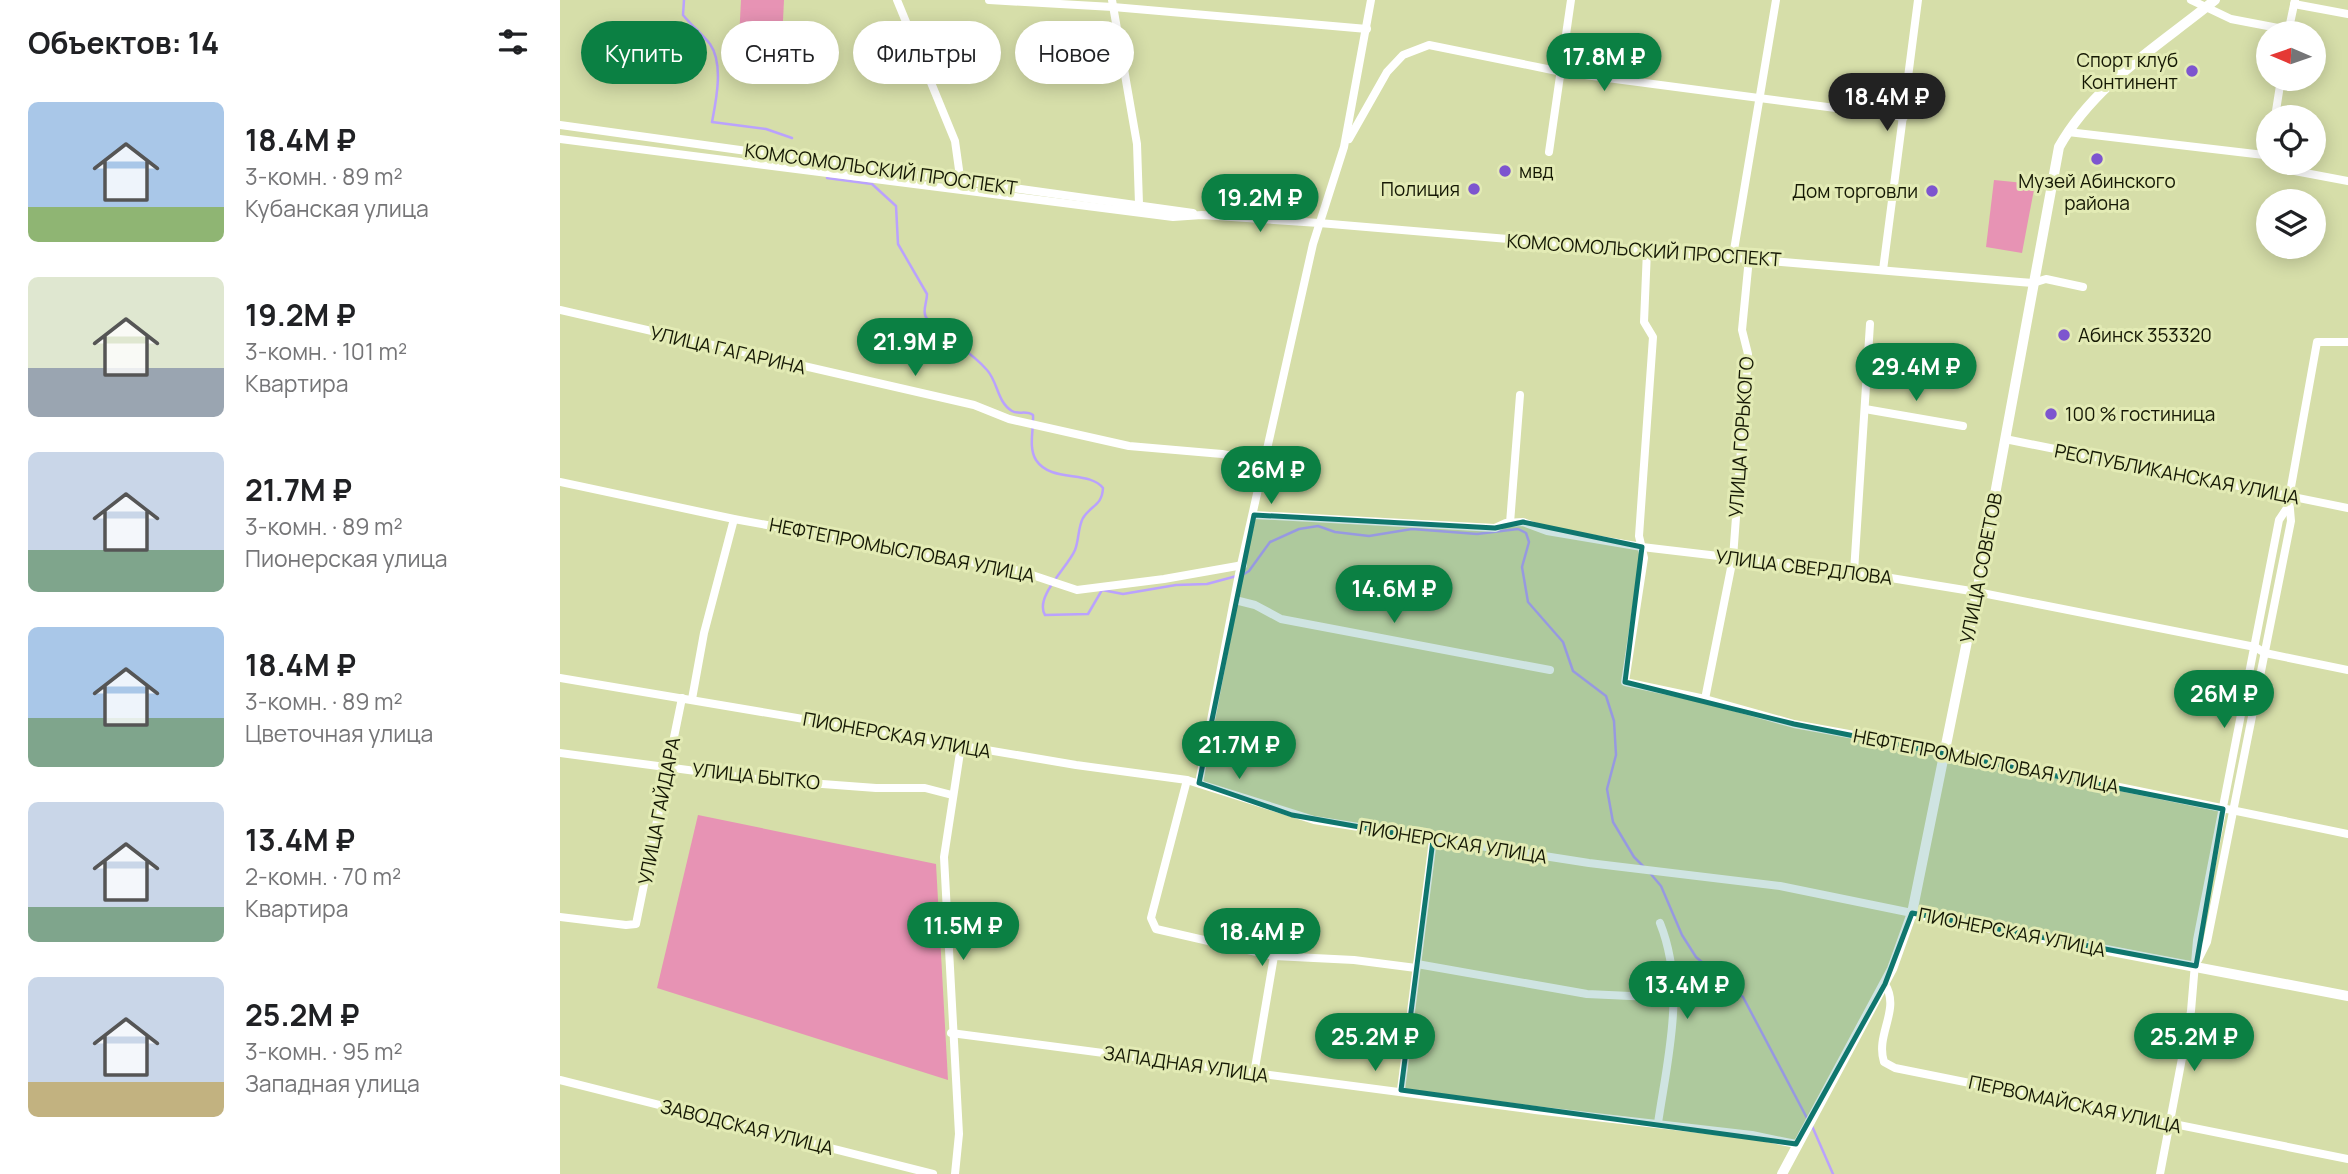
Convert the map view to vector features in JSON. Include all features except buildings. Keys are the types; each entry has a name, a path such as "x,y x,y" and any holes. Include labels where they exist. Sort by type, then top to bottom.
{"main road":[{"name":"УЛИЦА СОВЕТОВ","path":"1782,1174 1885,984 1912,913 1977,592 2059,147 2097,96 2211,3"},
{"name":"ПИОНЕРСКАЯ УЛИЦА","path":"1912,913 2348,996"}],"street":[{"path":"898,0 951,129 961,191"},
{"path":"989,0 1113,4 1367,29"},
{"path":"1199,783 1243,565 1319,223 1344,148 1371,0"},
{"path":"1549,152 1571,0"},
{"path":"1733,256 1757,100 1776,0"},
{"path":"1883,270 1919,0"},
{"path":"2191,0 2211,3 2231,19 2256,25"},
{"path":"2291,21 2295,2 2348,14"},
{"path":"1113,4 1137,144 1139,204"},
{"path":"1344,148 1387,72 1403,55 1429,45 1562,72 1757,100 1904,117"},
{"name":"КОМСОМОЛЬСКИЙ ПРОСПЕКТ","path":"560,125 1139,204 1202,215 1733,256 2033,283 2046,279 2084,287"},
{"path":"2068,132 2256,154"},
{"name":"КОМСОМОЛЬСКИЙ ПРОСПЕКТ","path":"560,139 1173,218 1202,215"},
{"path":"2319,175 2348,180"},
{"path":"1643,547 1639,536 1653,337 1644,322 1647,250"},
{"name":"УЛИЦА ГОРЬКОГО","path":"1705,699 1733,558 1748,354 1742,330 1749,258"},
{"name":"УЛИЦА ГАГАРИНА","path":"560,310 974,405 1009,419 1129,446 1222,454 1266,463"},
{"path":"1854,572 1870,324"},
{"path":"2196,966 2207,942 2291,521 2289,501 2317,342 2348,342"},
{"path":"1510,523 1520,395"},
{"path":"1865,409 1963,426"},
{"name":"РЕСПУБЛИКАНСКАЯ УЛИЦА","path":"2006,439 2289,501 2348,508"},
{"name":"НЕФТЕПРОМЫСЛОВАЯ УЛИЦА","path":"560,482 734,519 1020,571 1077,590 1243,565"},
{"path":"2160,1174 2191,1011 2197,940 2279,520 2289,501"},
{"name":"УЛИЦА СВЕРДЛОВА","path":"1254,515 1495,528 1523,522 1547,531 1643,547 1854,572 1977,592 2255,647 2265,653 2348,670"},
{"path":"692,699 704,633 734,519"},
{"name":"НЕФТЕПРОМЫСЛОВАЯ УЛИЦА","path":"1643,547 1644,558 1625,682 1705,699 1794,724 1943,751 2348,834"},
{"path":"1236,600 1255,605 1281,619 1550,670"},
{"name":"ПИОНЕРСКАЯ УЛИЦА","path":"560,678 961,746 1187,780 1292,815 1433,840 1780,886 1912,913"},
{"name":"УЛИЦА ГАЙДАРА","path":"560,916 636,924 682,698"},
{"path":"955,1174 958,1134 944,857 961,746"},
{"name":"УЛИЦА БЫТКО","path":"560,753 756,779 925,788 952,795"},
{"path":"1187,780 1153,912 1152,924 1156,929 1274,956 1417,966 1587,995 1674,998"},
{"path":"1401,1090 1433,840"},
{"path":"1658,1123 1674,998 1671,951 1660,923"},
{"path":"1254,1074 1274,956"},
{"name":"ПЕРВОМАЙСКАЯ УЛИЦА","path":"1885,984 1893,1001 1880,1051 1888,1065 2348,1159"},
{"name":"ЗАПАДНАЯ УЛИЦА","path":"951,1033 1254,1074 1401,1090 1535,1110 1752,1135 1796,1144"},
{"name":"ЗАВОДСКАЯ УЛИЦА","path":"560,1080 933,1174"}],"highlighted area":[{"path":"1254,515 1495,528 1523,522 1642,547 1625,682 1794,724 2223,809 2196,966 1912,913 1885,984 1796,1144 1401,1090 1433,840 1292,815 1199,783"}],"shaded area":[{"path":"741,0 784,0 783,21 740,21"},
{"path":"1994,180 2035,184 2022,253 1986,247"},
{"path":"698,815 936,864 948,1080 657,988"}],"waterway":[{"path":"684,0 683,15 710,44 717,62 718,83 712,122 766,129 792,138"},
{"path":"827,178 872,184 896,206 898,244 927,294 926,317 987,370 1007,407 1015,412 1033,415 1032,449 1036,460 1043,467 1051,472 1089,479 1103,488 1098,502 1081,522 1075,550 1048,591 1044,600 1045,615 1088,614 1102,590 1123,594 1176,585 1207,584 1244,574 1270,542 1299,529 1318,526 1335,532 1369,536 1412,529 1477,534 1518,529 1526,533 1529,542 1522,567 1528,602 1563,642 1573,671 1606,696 1614,721 1616,755 1607,789 1613,822 1634,857 1645,868"},
{"path":"1650,873 1661,886 1682,935 1696,957 1743,997 1808,1120"},
{"path":"1812,1126 1833,1174"}],"place":[{"name":"Спорт клуб Континент","path":"2192,71"},
{"name":"Музей Абинского района","path":"2097,159"},
{"name":"мвд","path":"1505,171"},
{"name":"Полиция","path":"1474,189"},
{"name":"Дом торговли","path":"1932,191"},
{"name":"Абинск 353320","path":"2064,335"},
{"name":"100 % гостиница","path":"2051,414"}]}
